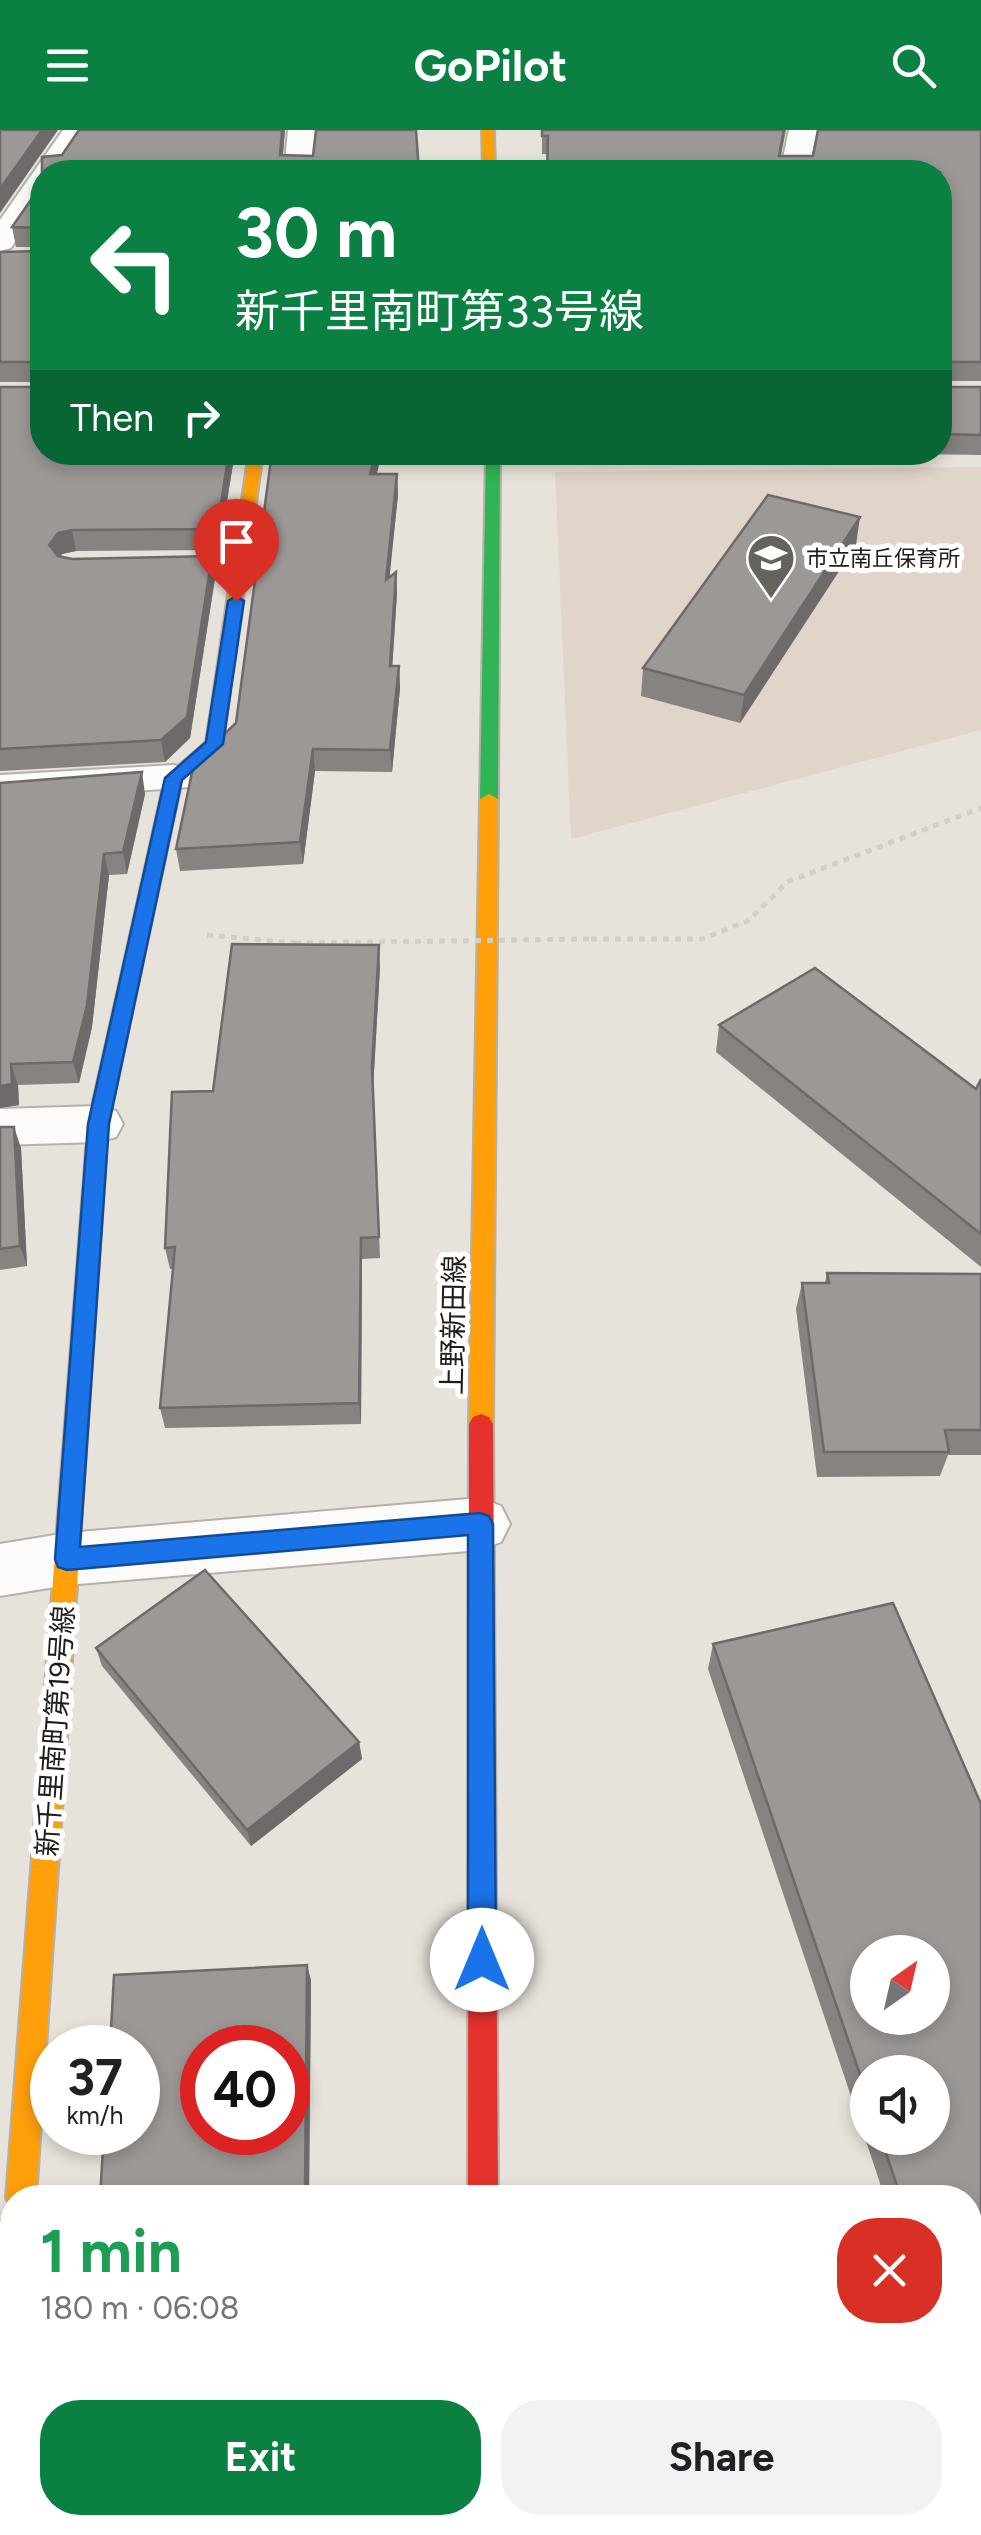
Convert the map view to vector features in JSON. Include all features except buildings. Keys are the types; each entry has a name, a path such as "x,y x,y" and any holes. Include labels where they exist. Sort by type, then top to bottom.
{"street":[{"path":"56,160 77,130"},
{"path":"299,160 302,130"},
{"path":"488,130 489,160"},
{"path":"797,160 803,130"},
{"path":"0,242 30,198"},
{"path":"0,788 174,778 214,744 223,566 252,465"},
{"name":"上野新田線","path":"483,2185 480,1524 493,465"},
{"name":"新千里南町第19号線","path":"22,2185 98,1124 174,778"},
{"path":"0,1127 98,1124"},
{"path":"0,1570 67,1559 480,1524"}],"path":[{"path":"139,928 295,944 702,939 748,921 787,882 981,808"}],"shaded area":[{"name":"市立南丘保育所","path":"981,467 981,730 571,839 555,472"}],"traffic: fast":[{"path":"489,799 493,465"}],"traffic: slow":[{"path":"488,130 489,160"},
{"path":"219,710 254,465"},
{"path":"481,1424 489,799"},
{"path":"22,2185 68,1541"}],"traffic: jam":[{"path":"68,1541 98,1124 174,778 214,744 219,710"},
{"path":"481,1424 483,2185"}],"place":[{"name":"市立南丘保育所","path":"771,600"}],"route":[{"path":"236,601 214,744 174,778 98,1124 67,1559 480,1524 482,1960"}]}
